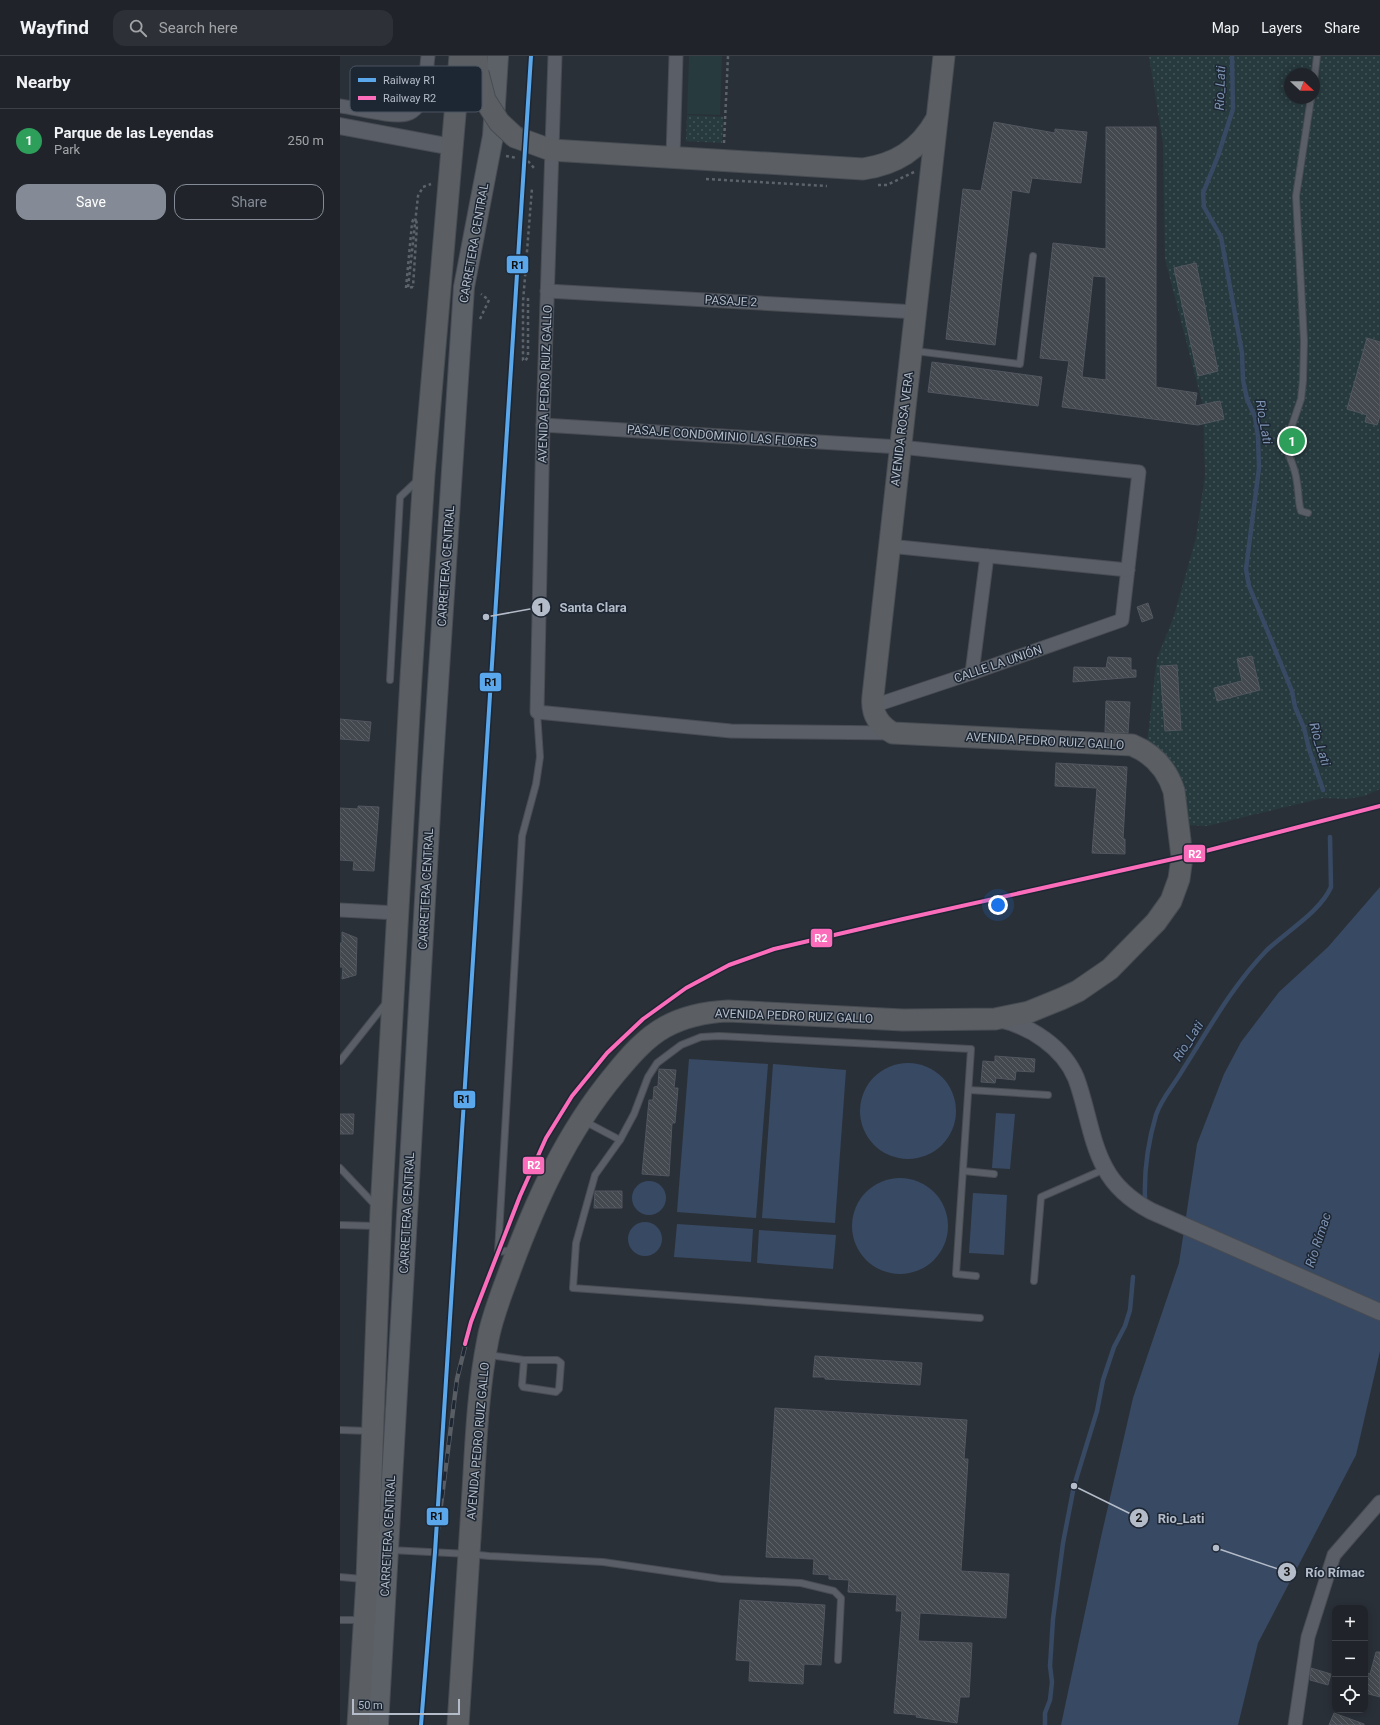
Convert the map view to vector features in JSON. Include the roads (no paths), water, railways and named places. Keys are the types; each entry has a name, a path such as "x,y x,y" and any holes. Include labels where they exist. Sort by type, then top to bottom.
{"highway":[{"name":"CARRETERA CENTRAL","path":"459,66 460,56"},
{"name":"AVENIDA ROSA VERA","path":"893,733 880,724 873,706 889,546 944,56"},
{"path":"482,86 485,100 498,122 515,137 551,150 862,169 890,163 913,149 927,134 937,117"},
{"name":"CARRETERA CENTRAL","path":"358,1725 367,1579 380,1219 424,474 455,112"},
{"name":"AVENIDA PEDRO RUIZ GALLO","path":"458,1725 480,1395 485,1354 494,1314 518,1249 550,1174 581,1120 607,1083 641,1045 665,1027 691,1016 703,1013 728,1011 902,1020 995,1018 1018,1014 1045,1006 1084,987 1110,969 1164,912 1176,889 1182,858 1176,799 1171,782 1164,770 1156,759 1141,748 1132,745 893,733"}],"main road":[{"name":"CARRETERA CENTRAL","path":"378,1725 432,777 464,287 493,136 498,56"}],"street":[{"path":"427,66 428,56"},
{"name":"AVENIDA PEDRO RUIZ GALLO","path":"537,712 543,425 555,56"},
{"path":"673,157 676,56"},
{"path":"340,106 350,107"},
{"path":"383,112 408,114 411,112"},
{"path":"340,126 452,147"},
{"name":"PASAJE 2","path":"547,291 916,312"},
{"name":"PASAJE CONDOMINIO LAS FLORES","path":"543,425 900,448 1139,472 1128,570"},
{"path":"889,546 1128,570"},
{"path":"972,673 987,556"},
{"name":"CALLE LA UNIÓN","path":"873,706 1122,620 1128,570"},
{"path":"537,712 731,731 893,733"},
{"path":"340,910 398,913"},
{"path":"995,1018 1021,1026 1033,1032 1044,1039 1062,1056 1075,1077 1099,1156 1105,1169 1113,1181 1131,1199 1161,1215 1380,1312"},
{"path":"1296,1725 1308,1637 1334,1555 1380,1502"}],"lane":[{"path":"1316,68 1317,56"},
{"path":"1308,513 1302,511 1299,503 1294,465 1285,446 1301,399 1303,381 1304,341 1296,196 1311,104"},
{"path":"912,351 1020,364 1033,256"},
{"path":"390,680 400,497 424,474"},
{"path":"518,1249 498,1252 522,836 536,784 539,764 537,712"},
{"path":"340,1061 393,994"},
{"path":"976,1276 956,1274 971,1050 719,1036 701,1037 681,1045 657,1063 648,1077 634,1114 620,1140 595,1175 576,1243 573,1288 980,1318"},
{"path":"969,1090 1048,1095"},
{"path":"581,1120 620,1140"},
{"path":"340,1168 380,1219 340,1225"},
{"path":"1034,1281 1041,1197 1105,1169"},
{"path":"964,1171 994,1174"},
{"path":"485,1354 524,1360 557,1360 561,1363 559,1389 556,1392 523,1387 524,1360"},
{"path":"340,1430 372,1432"},
{"path":"388,1550 603,1562 721,1579 801,1583 834,1591 841,1598 838,1660"},
{"path":"340,1577 367,1579"},
{"path":"340,1620 364,1619"}],"water":[{"path":"1380,887 1380,1351 1356,1455 1258,1643 1238,1725 1061,1725 1101,1537 1133,1398 1179,1263 1197,1144 1224,1074 1241,1042 1279,992 1328,947"},
{"path":"689,1059 768,1064 756,1218 677,1212"},
{"path":"908,1063 926,1067 942,1077 952,1093 956,1111 952,1129 942,1145 926,1155 908,1159 890,1155 874,1145 864,1129 860,1111 864,1093 874,1077 890,1067"},
{"path":"773,1064 846,1070 835,1223 762,1218"},
{"path":"996,1113 1015,1114 1010,1169 992,1168"},
{"path":"900,1178 918,1182 927,1186 934,1192 940,1199 944,1208 948,1226 944,1244 940,1253 934,1260 927,1266 918,1270 900,1274 882,1270 873,1266 866,1260 860,1253 856,1244 852,1226 856,1208 860,1199 866,1192 873,1186 882,1182"},
{"path":"646,1181 652,1181 656,1182 663,1188 666,1198 665,1205 659,1212 652,1215 646,1215 642,1214 635,1208 632,1201 632,1195 633,1191 639,1184"},
{"path":"973,1193 1007,1195 1004,1255 969,1253"},
{"path":"642,1222 648,1222 652,1223 659,1229 662,1239 661,1246 655,1253 648,1256 642,1256 638,1255 631,1249 628,1242 628,1236 629,1232 635,1225"},
{"path":"677,1224 753,1229 751,1262 674,1257"},
{"path":"759,1230 836,1235 833,1269 757,1263"}],"waterway":[{"name":"Rio_Lati","path":"1232,56 1233,109 1218,156 1203,193 1204,207 1221,237 1242,353 1243,380 1247,399 1255,417 1258,437 1259,468 1246,569 1249,586 1292,691 1295,707 1304,728 1309,749 1323,790"},
{"name":"Rio_Lati","path":"1145,1199 1145,1178 1149,1146 1156,1115 1161,1103 1232,993 1254,964 1267,950 1311,913 1326,896 1331,887 1330,837"},
{"name":"Rio_Lati","path":"1045,1725 1045,1713 1050,1700 1052,1682 1050,1666 1053,1619 1063,1543 1074,1486 1097,1411 1103,1380 1114,1347 1125,1326 1130,1310 1133,1277"}],"railway":[{"path":"435,1552 457,1379 471,1322 498,1252 520,1196 546,1138 572,1096 607,1053 643,1019 686,988 729,965 774,949 1182,857 1380,806"}],"rail line":[{"name":"R1","path":"421,1725 435,1552 531,56"},
{"name":"R2","path":"465,1344 471,1322 520,1196 546,1138 572,1096 607,1053 643,1019 686,988 729,965 774,949 1182,857 1380,806"}],"place":[{"name":"Parque de las Leyendas","path":"1292,441"},
{"name":"Santa Clara","path":"486,617"},
{"name":"Rio_Lati","path":"1074,1486"},
{"name":"Río Rímac","path":"1216,1548"}]}
